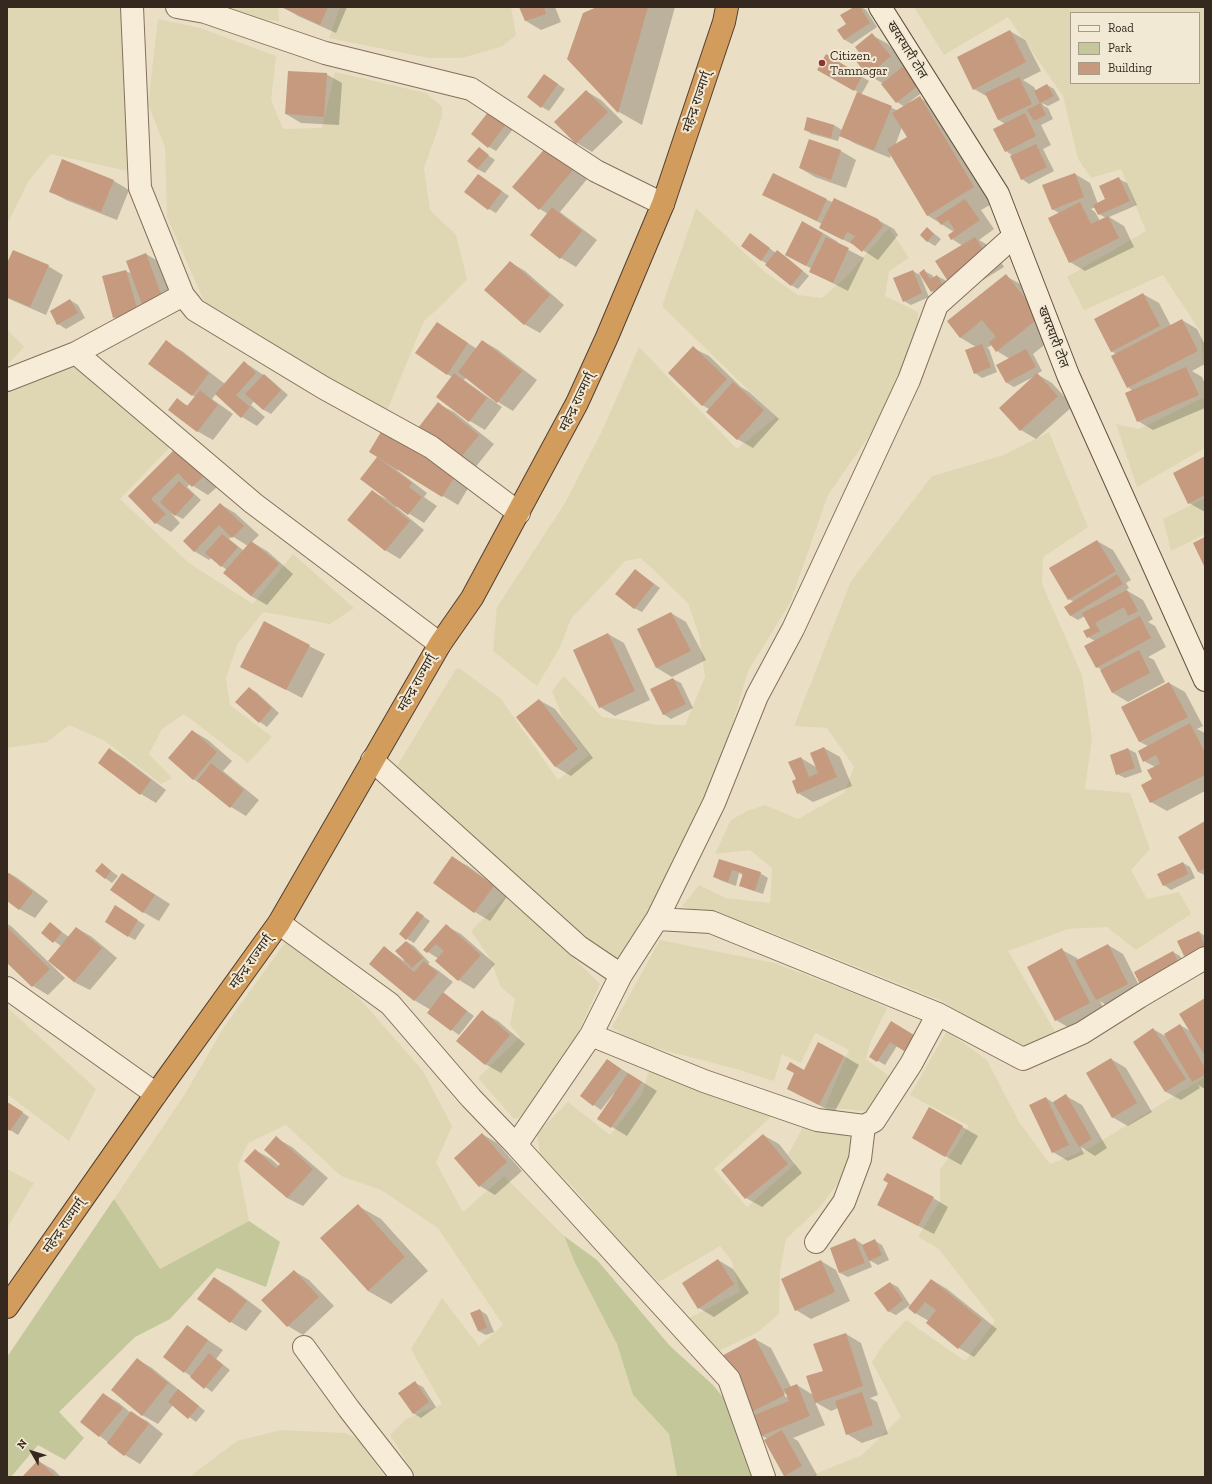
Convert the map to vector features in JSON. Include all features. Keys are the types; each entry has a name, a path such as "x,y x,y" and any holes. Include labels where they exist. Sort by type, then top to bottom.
{"highway":[{"name":"महेन्द्र राज्मार्ग्","path":"7,1307 156,1094 279,923 440,644 472,598 578,403 610,330 663,204 728,7"}],"street":[{"path":"132,7 140,188 183,295 195,310 324,388 431,447 519,513"},
{"path":"178,7 205,12 325,53 471,89 596,171 663,204"},
{"name":"खयरघारी टोल","path":"880,7 998,194 1068,375 1205,680"},
{"path":"516,1145 591,1035 621,975 658,919 714,803 757,696 793,629 908,380 937,305 1014,236"},
{"path":"7,380 76,353 183,295"},
{"path":"76,353 252,503 440,644"},
{"path":"372,760 578,946 621,975"},
{"path":"658,919 711,922 938,1014 1023,1059 1082,1033 1205,958"},
{"path":"279,923 390,1004 471,1098 516,1145 729,1379 764,1477"},
{"path":"7,988 156,1094"},
{"path":"591,1035 704,1081 817,1120 864,1126 874,1121 911,1064 938,1014"},
{"path":"816,1242 844,1202 860,1159 864,1126"},
{"path":"304,1347 349,1409 402,1477"}],"shaded area":[{"path":"7,7 120,7 127,9 132,172 51,154 28,182 10,219 7,222"},
{"path":"204,7 278,7 279,21 248,19"},
{"path":"340,7 511,7 516,35 503,46 462,58 429,58 329,38"},
{"path":"914,7 1205,7 1205,380 1200,331 1163,275 1084,310 1067,277 1146,231 1121,169 1091,178 1078,159 1063,96 1008,17 944,55"},
{"path":"158,19 200,28 276,56 271,100 283,129 322,128 335,72 426,93 442,107 442,117 424,168 430,210 456,235 467,279 424,321 386,413 235,325 204,301 167,217 165,147 148,104"},
{"path":"696,208 765,272 798,295 822,298 846,277 889,228 909,258 889,271 885,296 918,312 918,345 878,423 828,495 790,603 748,671 719,769 647,925 617,961 563,921 447,817 397,766 456,669 459,668 501,699 558,780 589,755 564,721 552,691 564,676 602,717 660,725 685,725 705,677 699,635 688,603 641,558 625,561 571,619 560,647 537,686 493,651 497,607 565,503 602,431 639,347 737,449 776,417 662,306"},
{"path":"7,329 24,347 7,365"},
{"path":"74,365 170,447 120,499 189,563 253,604 293,554 354,608 330,624 263,612 238,643 226,678 230,705 272,737 248,763 184,714 162,729 149,754 172,778 161,784 105,741 69,725 47,742 7,748 7,390"},
{"path":"1205,397 1205,448 1137,487 1116,424 1139,429"},
{"path":"1049,432 1088,527 1043,557 1042,584 1082,675 1092,739 1085,789 1130,793 1150,849 1131,870 1147,899 1179,892 1191,914 1136,950 1107,927 1068,929 1008,951 1057,1035 1028,1048 985,1027 942,1001 758,927 701,913 682,906 699,885 726,898 770,903 772,868 750,850 715,854 731,820 747,811 765,805 798,819 844,793 854,767 827,728 794,726 851,581 932,476 1004,455"},
{"path":"1205,498 1205,534 1171,551 1163,519"},
{"path":"505,897 558,943 600,984 571,1048 527,1115 514,1119 478,1078 520,1037 510,1025 515,999 501,987 489,957 471,931"},
{"path":"287,940 361,1000 423,1071 452,1126 436,1163 463,1212 504,1176 564,1236 575,1263 617,1344 633,1395 669,1434 677,1477 416,1477 390,1435 406,1419 442,1404 411,1349 442,1298 479,1346 503,1325 438,1228 381,1190 341,1176 286,1125 248,1143 238,1165 249,1221 160,1269 114,1199 185,1094 224,1027"},
{"path":"660,940 774,963 861,996 887,1008 870,1043 866,1059 889,1076 872,1112 825,1107 849,1050 815,1033 801,1063 782,1054 774,1081 733,1068 632,1042 612,1027"},
{"path":"7,1007 96,1089 69,1141 7,1094"},
{"path":"947,1031 987,1060 1019,1122 1050,1164 1088,1149 1205,1077 1205,1477 808,1477 862,1455 901,1417 872,1362 883,1345 906,1320 965,1361 995,1321 938,1248 918,1237 940,1201 940,1170 969,1126 910,1095"},
{"path":"649,1070 773,1115 714,1169 747,1207 796,1163 788,1155 806,1121 852,1138 850,1167 820,1207 786,1239 780,1271 779,1314 758,1332 715,1353 687,1319 740,1292 732,1261 720,1246 659,1282 626,1251 574,1188 540,1154 537,1133 568,1102 610,1135 642,1094"},
{"path":"7,1169 34,1183 7,1228"},
{"path":"281,1430 345,1433 358,1439 385,1477 189,1477 237,1441"}],"green space":[{"path":"114,1199 160,1269 249,1221 280,1242 266,1287 217,1268 170,1319 135,1337 59,1412 84,1438 65,1460 38,1445 11,1477 7,1477 7,1357"},
{"path":"564,1236 597,1260 670,1346 713,1385 730,1406 756,1477 677,1477 669,1434 633,1395 617,1344 575,1263"}],"building":[{"path":"281,7 328,7 320,25"},
{"path":"519,7 544,7 546,14 525,21"},
{"path":"597,7 648,7 618,113 567,59 583,13"},
{"path":"854,7 860,7 870,23 844,40 837,30 846,24 840,15"},
{"path":"1010,30 1026,62 973,90 957,57"},
{"path":"872,33 891,56 868,76 855,60 861,55 855,47"},
{"path":"826,54 862,76 854,91 817,70"},
{"path":"905,65 920,84 896,103 881,84"},
{"path":"288,71 327,73 324,117 285,114"},
{"path":"544,74 558,84 541,108 527,97"},
{"path":"1019,77 1032,104 998,120 985,93"},
{"path":"1047,84 1054,96 1040,103 1034,91"},
{"path":"586,90 608,112 576,144 554,122"},
{"path":"857,92 892,106 874,150 839,136"},
{"path":"920,96 974,187 927,216 887,149 907,137 892,113"},
{"path":"1040,103 1046,115 1034,121 1027,110"},
{"path":"489,111 506,124 488,148 471,134"},
{"path":"1025,113 1036,136 1005,152 993,129"},
{"path":"807,117 834,125 831,138 804,130"},
{"path":"809,139 841,150 831,180 799,168"},
{"path":"1036,144 1047,167 1021,180 1010,156"},
{"path":"547,146 574,169 539,210 512,187"},
{"path":"479,147 489,155 477,169 467,161"},
{"path":"62,159 114,180 101,212 49,192"},
{"path":"773,173 827,199 817,221 762,195"},
{"path":"1075,173 1084,197 1052,210 1042,185"},
{"path":"478,174 502,191 488,210 464,192"},
{"path":"1119,177 1130,201 1098,215 1093,205 1105,199 1099,186"},
{"path":"834,198 878,219 883,226 862,252 850,242 855,236 847,232 843,240 819,228"},
{"path":"965,199 980,220 951,240 948,235 955,230 948,220 941,225 936,218"},
{"path":"1080,202 1091,224 1108,216 1119,238 1069,263 1048,218"},
{"path":"552,207 582,231 560,259 530,235"},
{"path":"802,221 823,233 806,266 785,255"},
{"path":"927,227 934,234 927,242 920,235"},
{"path":"750,233 770,248 761,261 741,246"},
{"path":"826,237 849,248 833,283 809,272"},
{"path":"975,237 989,258 949,283 935,261"},
{"path":"13,250 49,265 30,307 7,297 7,263"},
{"path":"777,250 803,271 791,286 765,265"},
{"path":"146,253 162,297 142,304 126,261"},
{"path":"510,261 550,295 524,325 484,290"},
{"path":"924,269 930,279 937,275 943,285 931,292 919,273"},
{"path":"126,270 138,311 113,318 102,276"},
{"path":"913,270 922,293 903,302 893,278"},
{"path":"1006,274 1040,317 996,352 989,342 996,337 982,320 960,338 947,321"},
{"path":"1143,293 1160,326 1111,352 1094,319"},
{"path":"70,299 78,313 57,325 50,311"},
{"path":"1182,319 1198,351 1127,388 1111,356"},
{"path":"437,322 468,343 447,375 415,353"},
{"path":"166,340 209,373 192,396 148,364"},
{"path":"482,340 522,371 497,403 458,372"},
{"path":"982,344 991,367 974,374 965,350"},
{"path":"693,346 727,379 702,406 668,373"},
{"path":"1026,349 1036,367 1006,383 996,365"},
{"path":"244,361 256,373 236,395 250,407 241,418 215,394"},
{"path":"1186,367 1199,395 1137,422 1125,393"},
{"path":"454,373 487,398 469,422 436,397"},
{"path":"1037,373 1058,396 1020,431 999,408"},
{"path":"264,374 281,390 263,410 245,394"},
{"path":"733,382 764,410 737,440 706,412"},
{"path":"200,390 218,405 197,432 168,410 177,398 187,406"},
{"path":"438,402 479,435 458,461 418,428"},
{"path":"382,430 455,476 442,497 369,452"},
{"path":"175,449 203,477 192,487 178,473 151,499 166,514 155,524 128,496"},
{"path":"1205,456 1205,495 1188,504 1173,473"},
{"path":"377,457 412,483 409,487 422,497 408,515 360,479"},
{"path":"179,481 194,495 175,516 160,502"},
{"path":"372,490 410,521 385,551 347,520"},
{"path":"220,503 244,526 232,538 219,525 194,552 183,541"},
{"path":"222,534 238,547 221,567 205,553"},
{"path":"1205,537 1205,568 1193,543"},
{"path":"1097,540 1116,571 1068,600 1049,568"},
{"path":"251,541 279,564 251,596 223,573"},
{"path":"635,569 654,584 634,609 615,594"},
{"path":"1117,574 1123,584 1070,616 1064,607"},
{"path":"1127,590 1138,611 1128,616 1124,607 1095,623 1100,631 1087,638 1083,631 1090,628 1082,613"},
{"path":"671,612 691,651 656,668 637,629"},
{"path":"1140,616 1151,638 1096,668 1084,646"},
{"path":"264,621 310,645 286,690 240,667"},
{"path":"608,633 635,691 599,708 573,650"},
{"path":"1139,650 1150,673 1112,693 1100,670"},
{"path":"673,678 686,704 663,715 650,689"},
{"path":"1169,682 1188,717 1139,742 1121,707"},
{"path":"249,687 272,708 259,723 235,702"},
{"path":"539,699 578,749 555,767 516,717"},
{"path":"1190,723 1205,753 1205,775 1150,803 1141,785 1152,779 1147,770 1160,764 1156,755 1143,762 1138,751"},
{"path":"192,730 217,752 193,780 168,758"},
{"path":"824,747 837,777 797,794 792,781 796,779 788,762 801,757 809,777 818,773 810,753"},
{"path":"109,748 151,780 140,795 98,763"},
{"path":"1128,748 1135,768 1116,775 1110,755"},
{"path":"211,763 244,790 230,808 197,781"},
{"path":"1205,821 1205,868 1198,872 1178,837"},
{"path":"452,856 494,886 474,913 433,883"},
{"path":"719,859 761,872 755,891 739,886 743,873 732,870 728,882 713,877"},
{"path":"1183,862 1188,874 1163,886 1157,874"},
{"path":"102,863 111,871 105,879 95,871"},
{"path":"7,872 33,892 19,910 7,901"},
{"path":"122,873 155,895 143,913 110,890"},
{"path":"115,905 138,920 128,937 105,922"},
{"path":"417,911 424,916 406,940 399,934"},
{"path":"50,922 62,932 53,943 41,933"},
{"path":"446,924 481,955 458,981 435,961 444,951 436,944 427,953 423,950"},
{"path":"7,927 50,969 32,987 7,963"},
{"path":"76,927 102,948 74,982 48,961"},
{"path":"1199,931 1205,947 1184,956 1177,941"},
{"path":"406,941 423,958 412,968 395,951"},
{"path":"1108,944 1128,984 1096,1000 1075,961"},
{"path":"384,946 414,972 424,961 438,973 414,1001 369,964"},
{"path":"1062,948 1090,1003 1055,1021 1027,967"},
{"path":"1173,951 1179,963 1140,984 1134,972"},
{"path":"443,992 467,1011 451,1031 427,1013"},
{"path":"1205,998 1205,1056 1179,1014"},
{"path":"482,1010 510,1035 485,1065 456,1041"},
{"path":"891,1021 914,1035 904,1051 890,1042 877,1062 869,1057"},
{"path":"1180,1024 1205,1068 1205,1075 1192,1082 1164,1034"},
{"path":"1153,1028 1186,1079 1165,1092 1133,1042"},
{"path":"818,1042 844,1056 819,1105 787,1089 794,1073 786,1069 790,1062 804,1070"},
{"path":"1111,1058 1137,1103 1112,1118 1086,1073"},
{"path":"607,1059 621,1069 593,1106 580,1096"},
{"path":"628,1073 642,1082 611,1128 597,1119"},
{"path":"1066,1094 1092,1139 1079,1147 1053,1102"},
{"path":"1046,1097 1069,1145 1052,1153 1029,1105"},
{"path":"7,1102 23,1112 10,1131 7,1129"},
{"path":"929,1107 963,1126 945,1157 912,1138"},
{"path":"482,1133 507,1162 479,1187 454,1158"},
{"path":"763,1134 788,1164 745,1199 721,1170"},
{"path":"276,1136 313,1169 287,1198 244,1161 255,1149 276,1168 280,1164 264,1150"},
{"path":"887,1173 934,1197 918,1226 877,1205 888,1183 883,1180"},
{"path":"358,1204 405,1257 368,1291 320,1238"},
{"path":"855,1238 865,1263 839,1273 830,1248"},
{"path":"875,1239 882,1255 869,1261 862,1245"},
{"path":"718,1259 734,1284 698,1309 682,1283"},
{"path":"821,1260 835,1292 795,1311 781,1279"},
{"path":"294,1270 319,1297 287,1327 261,1300"},
{"path":"214,1277 247,1301 230,1323 197,1299"},
{"path":"931,1279 982,1320 958,1349 926,1323 936,1310 925,1302 915,1314 908,1308"},
{"path":"890,1282 903,1300 888,1312 874,1293"},
{"path":"480,1309 487,1328 478,1331 470,1313"},
{"path":"187,1325 208,1340 184,1373 163,1357"},
{"path":"846,1333 863,1386 815,1403 806,1376 823,1371 813,1344"},
{"path":"755,1338 785,1395 748,1414 718,1358"},
{"path":"209,1353 223,1365 204,1389 190,1377"},
{"path":"137,1358 168,1383 142,1416 111,1390"},
{"path":"415,1381 429,1402 413,1414 398,1393"},
{"path":"797,1384 810,1416 761,1436 752,1416 789,1401 784,1389"},
{"path":"178,1389 199,1406 188,1419 168,1402"},
{"path":"862,1392 873,1425 846,1435 835,1401"},
{"path":"103,1393 123,1408 99,1437 80,1422"},
{"path":"131,1411 149,1424 124,1456 107,1443"},
{"path":"782,1430 802,1466 784,1476 764,1440"},
{"path":"38,1460 56,1477 22,1477"}],"place":[{"name":"Citizen , Tamnagar","path":"822,63"}]}
